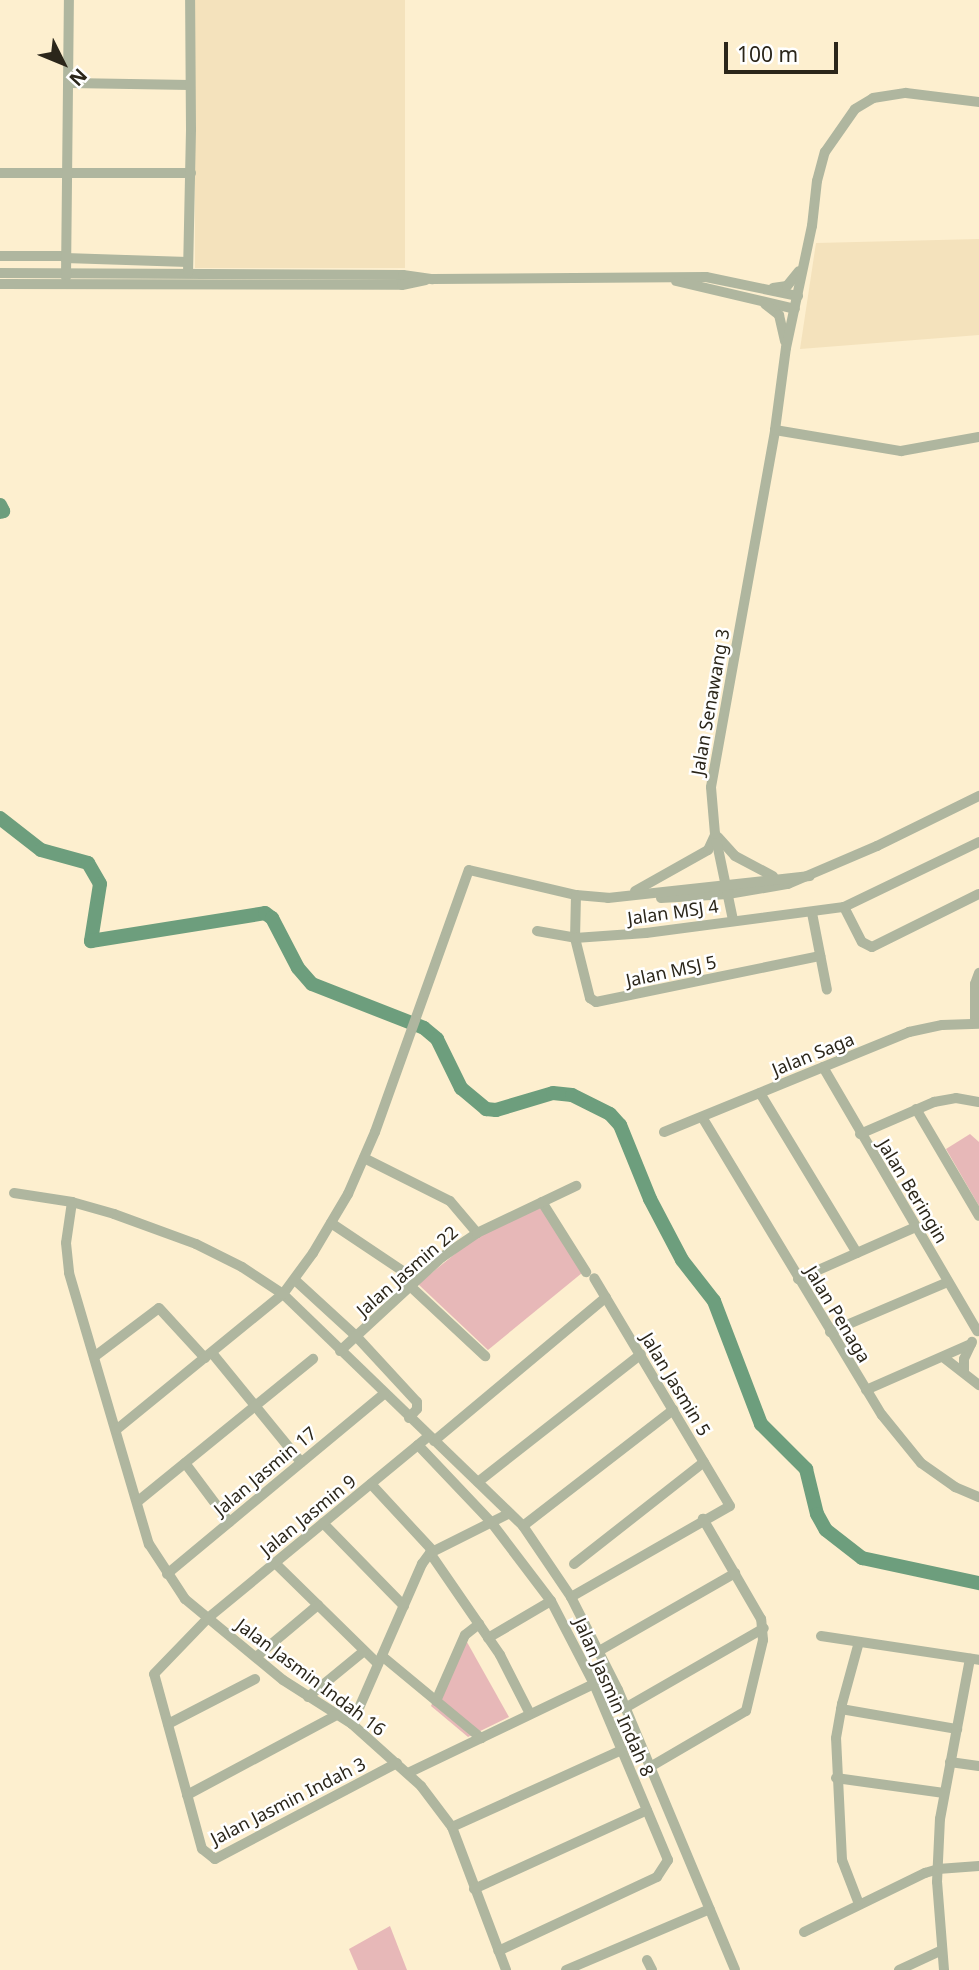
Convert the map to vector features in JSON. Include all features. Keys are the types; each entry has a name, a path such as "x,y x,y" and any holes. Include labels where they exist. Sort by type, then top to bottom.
{"street":[{"path":"63,273 70,83 69,0"},
{"path":"188,267 191,173 190,0"},
{"path":"70,83 190,85"},
{"name":"Jalan Senawang 3","path":"733,920 716,834 711,787 775,430 786,348 804,264 817,181 825,152 837,131 855,109 873,98 906,93 979,102"},
{"path":"0,173 191,173"},
{"path":"0,256 188,267 403,275 433,279 706,277 798,296"},
{"path":"19,272 64,258"},
{"path":"64,258 74,269 103,272"},
{"path":"745,285 778,289 787,286 804,264"},
{"path":"0,273 103,272 188,267"},
{"path":"63,273 72,281 149,283"},
{"path":"0,283 51,281 63,273"},
{"path":"658,277 795,309"},
{"path":"0,283 402,285 433,279"},
{"path":"756,299 779,315 786,348"},
{"path":"775,430 901,451 979,437"},
{"path":"116,1430 284,1294 296,1281 331,1223 364,1158 469,870 576,895 608,898 640,895 657,898 789,884 979,796"},
{"path":"608,898 658,881 708,850 716,834 729,851 754,869 767,875 788,878"},
{"name":"Jalan MSJ 4","path":"537,931 575,938 646,933 844,907 979,842"},
{"path":"727,889 810,876"},
{"path":"844,907 862,942 872,947 979,894"},
{"path":"575,938 576,895"},
{"path":"813,913 827,990"},
{"name":"Jalan MSJ 5","path":"575,938 590,998 596,1002 820,956"},
{"path":"977,1024 975,984 979,972"},
{"name":"Jalan Saga","path":"664,1132 909,1032 942,1025 977,1024"},
{"name":"Jalan Beringin","path":"823,1067 860,1134 978,1328"},
{"path":"760,1093 857,1253"},
{"path":"860,1134 916,1109 947,1099 979,1102"},
{"path":"916,1109 979,1216"},
{"name":"Jalan Penaga","path":"702,1116 866,1390 921,1463 955,1487 979,1497"},
{"path":"364,1158 450,1201 477,1233"},
{"name":"Jalan Jasmin 22","path":"340,1351 442,1257 477,1233 576,1186"},
{"path":"14,1193 72,1202 195,1244 242,1267 284,1294 408,1418 523,1526 571,1597 599,1651 735,1970"},
{"name":"Jalan Jasmin Indah 16","path":"72,1202 66,1243 69,1273 149,1544 185,1599 308,1697 352,1724 408,1773 452,1827 506,1970"},
{"name":"Jalan Jasmin 5","path":"542,1202 606,1297 730,1506 704,1519"},
{"path":"331,1223 413,1283 485,1356"},
{"path":"798,1279 916,1227"},
{"path":"296,1281 356,1336 417,1402 417,1409 408,1418"},
{"path":"830,1332 948,1282"},
{"name":"Jalan Jasmin 9","path":"208,1618 606,1297"},
{"path":"94,1357 159,1308 209,1356 301,1462"},
{"path":"964,1372 964,1359 978,1328"},
{"path":"866,1390 971,1344"},
{"path":"478,1482 640,1354"},
{"path":"943,1357 979,1385"},
{"path":"137,1502 313,1359"},
{"name":"Jalan Jasmin 17","path":"167,1574 384,1394"},
{"path":"523,1526 673,1410"},
{"name":"Jalan Jasmin Indah 8","path":"418,1446 491,1522 551,1601 594,1684 668,1860 657,1877 498,1951"},
{"path":"574,1564 704,1462"},
{"path":"185,1463 229,1522"},
{"path":"371,1484 431,1552 488,1638 530,1714"},
{"path":"352,1724 422,1564 431,1552 510,1513"},
{"path":"571,1597 704,1519 764,1628 746,1711 650,1767"},
{"path":"323,1523 404,1606"},
{"path":"275,1563 364,1650 436,1701 481,1738"},
{"path":"599,1651 735,1573"},
{"path":"488,1638 551,1601"},
{"path":"256,1657 318,1605"},
{"name":"Jalan Jasmin Indah 3","path":"208,1618 154,1674 202,1849 215,1859 397,1763"},
{"path":"436,1701 466,1635 479,1624"},
{"path":"625,1708 764,1628"},
{"path":"821,1636 974,1659 944,1793 938,1869 944,1970"},
{"path":"859,1642 836,1738 842,1860 859,1904"},
{"path":"308,1697 364,1650"},
{"path":"168,1724 255,1679"},
{"path":"408,1773 594,1684"},
{"path":"841,1709 957,1730"},
{"path":"187,1795 337,1715"},
{"path":"452,1827 622,1750"},
{"path":"950,1762 979,1766"},
{"path":"836,1779 944,1793"},
{"path":"474,1889 647,1810"},
{"path":"804,1932 938,1869 979,1866"},
{"path":"566,1970 578,1968 709,1909"},
{"path":"899,1970 942,1950"}],"shaded area":[{"path":"195,0 405,0 405,268 195,268"},
{"path":"979,239 979,335 800,349 816,243"},
{"path":"970,1134 979,1142 979,1206 946,1149"},
{"path":"540,1206 582,1273 488,1350 418,1284 477,1236"},
{"path":"463,1635 509,1717 468,1737 431,1706"},
{"path":"390,1926 407,1970 358,1970 349,1949"}],"waterway":[{"path":"0,505 3,511 0,512"},
{"path":"0,818 41,850 88,863 100,884 91,941 265,913 272,918 298,968 312,984 424,1028 437,1039 461,1088 486,1109 496,1110 553,1093 572,1095 610,1114 620,1125 650,1199 682,1260 714,1301 761,1424 806,1469 817,1514 826,1530 862,1558 979,1583"}]}
